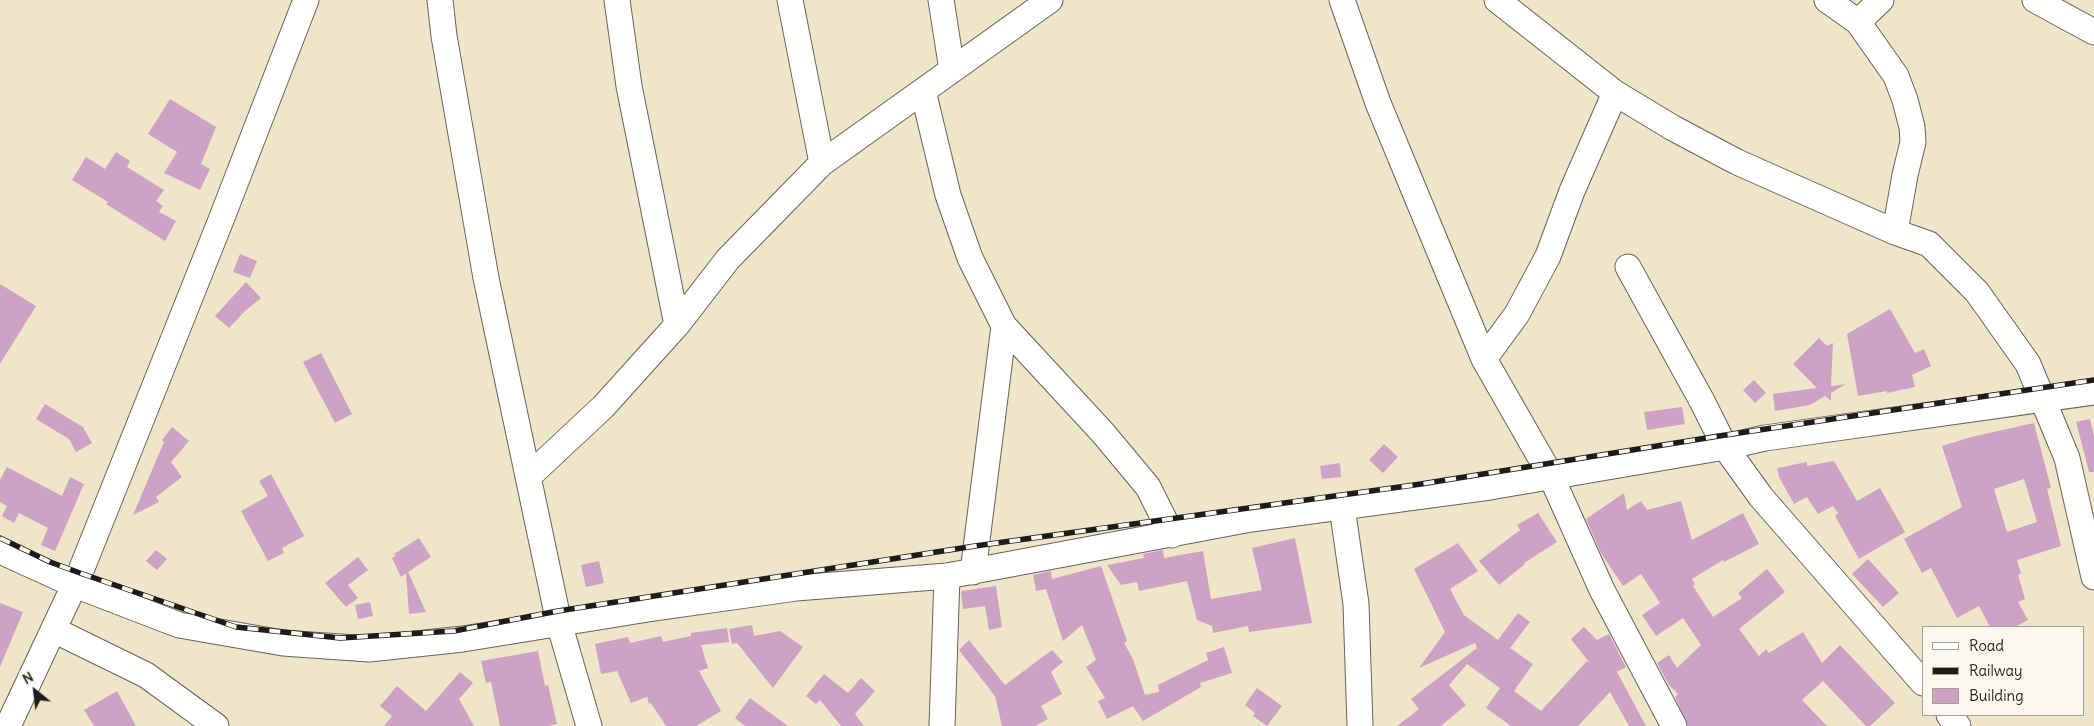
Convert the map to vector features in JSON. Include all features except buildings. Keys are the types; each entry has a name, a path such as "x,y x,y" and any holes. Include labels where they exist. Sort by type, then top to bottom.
{"street":[{"path":"8,726 75,585 306,0"},
{"path":"440,0 444,36 486,278 559,624 589,726"},
{"path":"617,0 630,86 677,325"},
{"path":"790,0 822,163"},
{"path":"941,0 952,70"},
{"path":"528,476 603,407 677,325 728,259 822,163 1050,0"},
{"path":"1342,0 1378,103 1484,359 1551,476 1602,590 1674,726"},
{"path":"1497,0 1616,93 1673,128 1737,162 1895,232 1929,244 1978,292 2028,364 2066,458 2094,578"},
{"path":"1828,0 1858,22 1896,76 1912,128 1913,142 1904,175 1895,232"},
{"path":"1858,22 1881,0"},
{"path":"2034,0 2094,32"},
{"path":"923,91 948,195 970,258 1004,326 1103,433 1148,487 1172,535"},
{"path":"1484,359 1517,314 1548,256 1572,191 1616,93"},
{"path":"1628,267 1702,400 1725,447 1761,497 1922,683"},
{"path":"973,572 1004,326"},
{"path":"0,551 75,585 179,625 283,644 369,649 463,639 648,609 796,588 947,576 1251,519 1490,487 1725,447 1764,438 2094,392"},
{"path":"1342,507 1356,604 1360,726"},
{"path":"942,726 947,576"},
{"path":"54,630 146,675 216,726"},
{"path":"1950,716 1958,726"}],"railway":[{"path":"0,538 50,562 236,627 340,638 454,631 558,611 975,546 1421,484 1719,436 2094,380"}]}
